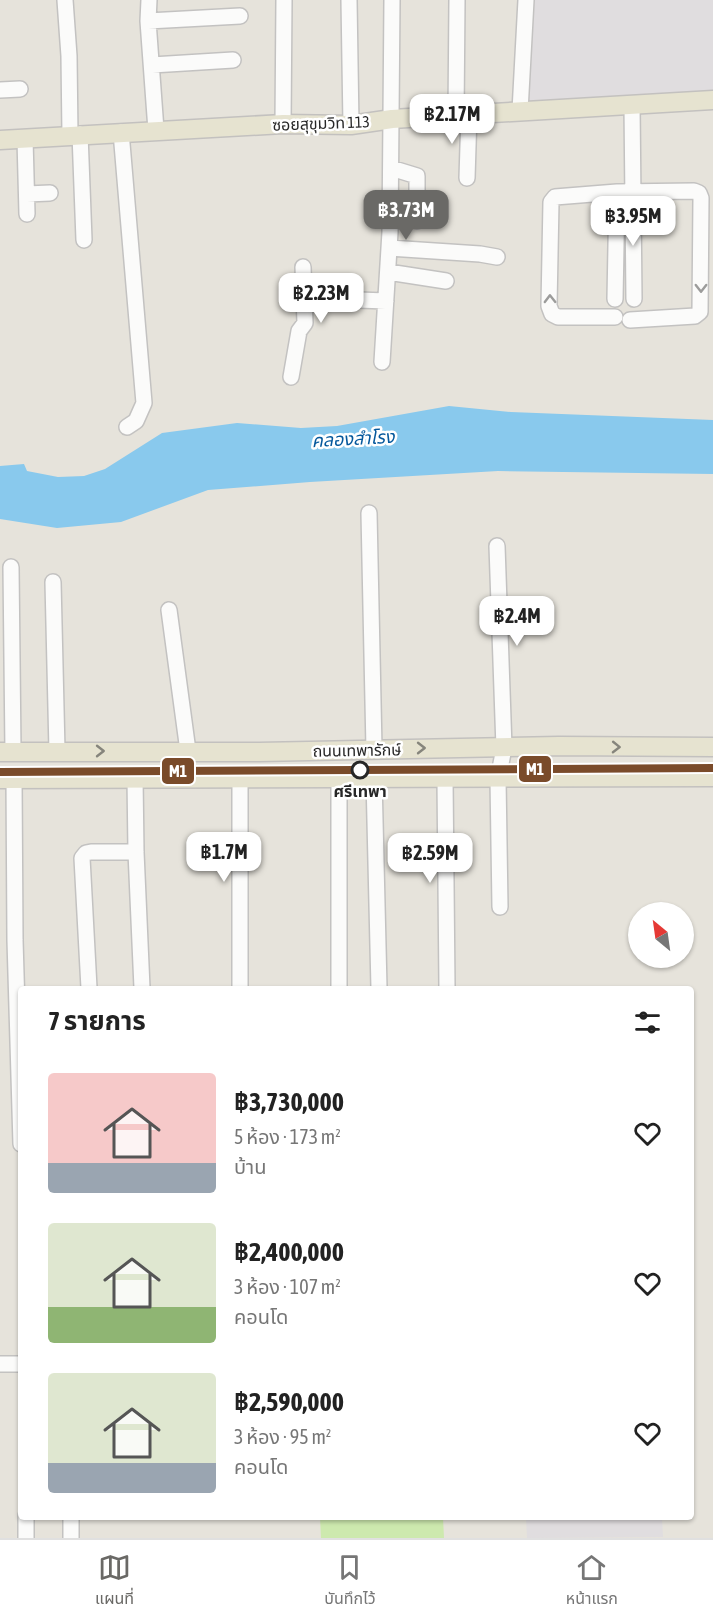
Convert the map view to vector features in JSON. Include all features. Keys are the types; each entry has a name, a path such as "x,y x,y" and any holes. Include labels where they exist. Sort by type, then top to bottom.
{"main road":[{"name":"ซอยสุขุมวิท 113","path":"0,140 283,124 351,125 392,119 463,114 713,100"},
{"name":"ถนนเทพารักษ์","path":"6,752 259,752 560,746 713,747"},
{"name":"ถนนเทพารักษ์","path":"7,779 713,777"}],"street":[{"path":"65,0 84,240"},
{"path":"149,0 148,21 156,130"},
{"path":"283,124 284,0"},
{"path":"349,0 351,125"},
{"path":"382,362 389,248 392,0"},
{"path":"458,0 467,178"},
{"path":"520,111 526,0"},
{"path":"148,21 240,16"},
{"path":"152,65 233,60"},
{"path":"0,90 20,89"},
{"path":"630,320 638,309 634,299 632,105"},
{"path":"121,132 144,403 136,420 127,427"},
{"path":"25,138 27,214"},
{"path":"391,168 417,176 417,221"},
{"path":"694,191 699,194 701,198 701,306 700,312 695,316 622,321 615,317 558,317 552,314 549,306 551,202 555,197 561,195 617,192 694,191"},
{"path":"615,317 611,309 615,299 617,192"},
{"path":"27,194 50,193"},
{"path":"389,248 497,257"},
{"path":"291,377 299,331 305,323 303,267"},
{"path":"388,272 446,281"},
{"path":"615,299 624,295 634,299"},
{"path":"304,298 386,301"},
{"path":"369,513 374,749"},
{"path":"496,546 504,748 498,779 500,907"},
{"path":"6,752 11,567"},
{"path":"53,582 57,751"},
{"path":"169,610 188,751"},
{"path":"135,778 142,986"},
{"path":"240,778 240,986"},
{"path":"339,778 339,986"},
{"path":"7,779 18,1042"},
{"path":"374,779 379,986"},
{"path":"446,779 447,986"},
{"path":"89,986 82,858 91,852 136,852"},
{"path":"0,1364 18,1364"},
{"path":"26,1520 26,1538"},
{"path":"71,1520 71,1538"}],"shaded area":[{"path":"530,0 713,0 713,92 525,103"},
{"path":"526,1520 662,1520 663,1537 527,1538"}],"green space":[{"path":"320,1520 443,1520 444,1538 321,1538"}],"water":[{"name":"คลองสำโรง","path":"449,406 511,412 713,420 713,474 498,471 310,482 208,490 121,522 57,528 0,519 0,466 24,464 27,471 58,477 84,476 105,469 162,433 237,423 301,428 337,426"}],"transit line":[{"name":"M1","path":"0,772 713,768"}],"place":[{"name":"ศรีเทพา","path":"360,770"}]}
